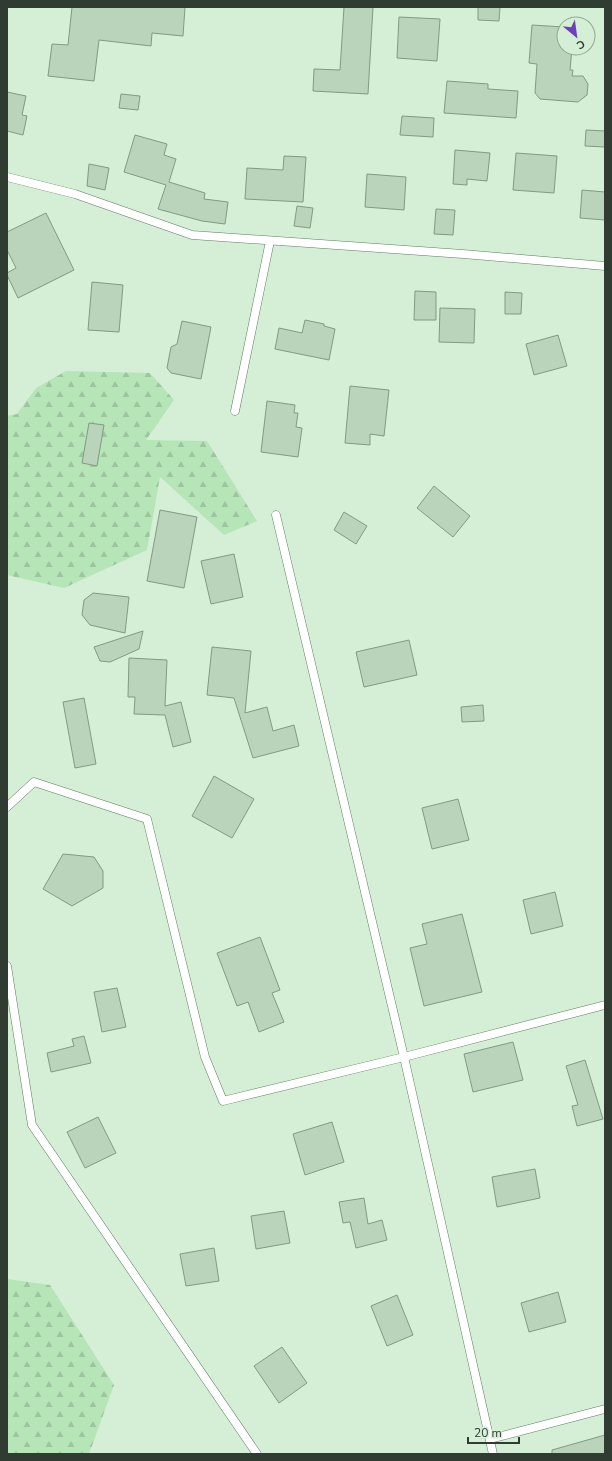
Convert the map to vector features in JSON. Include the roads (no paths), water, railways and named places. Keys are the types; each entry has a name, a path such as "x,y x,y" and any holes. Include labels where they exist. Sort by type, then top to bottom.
{"lane":[{"path":"7,177 75,194 192,236 463,254 605,266"},
{"path":"236,411 270,241"},
{"path":"276,515 404,1057 493,1454"},
{"path":"7,807 34,782 147,819 205,1057 223,1101 404,1057 605,1005"},
{"path":"7,966 32,1124 258,1454"},
{"path":"490,1439 605,1409"}]}
